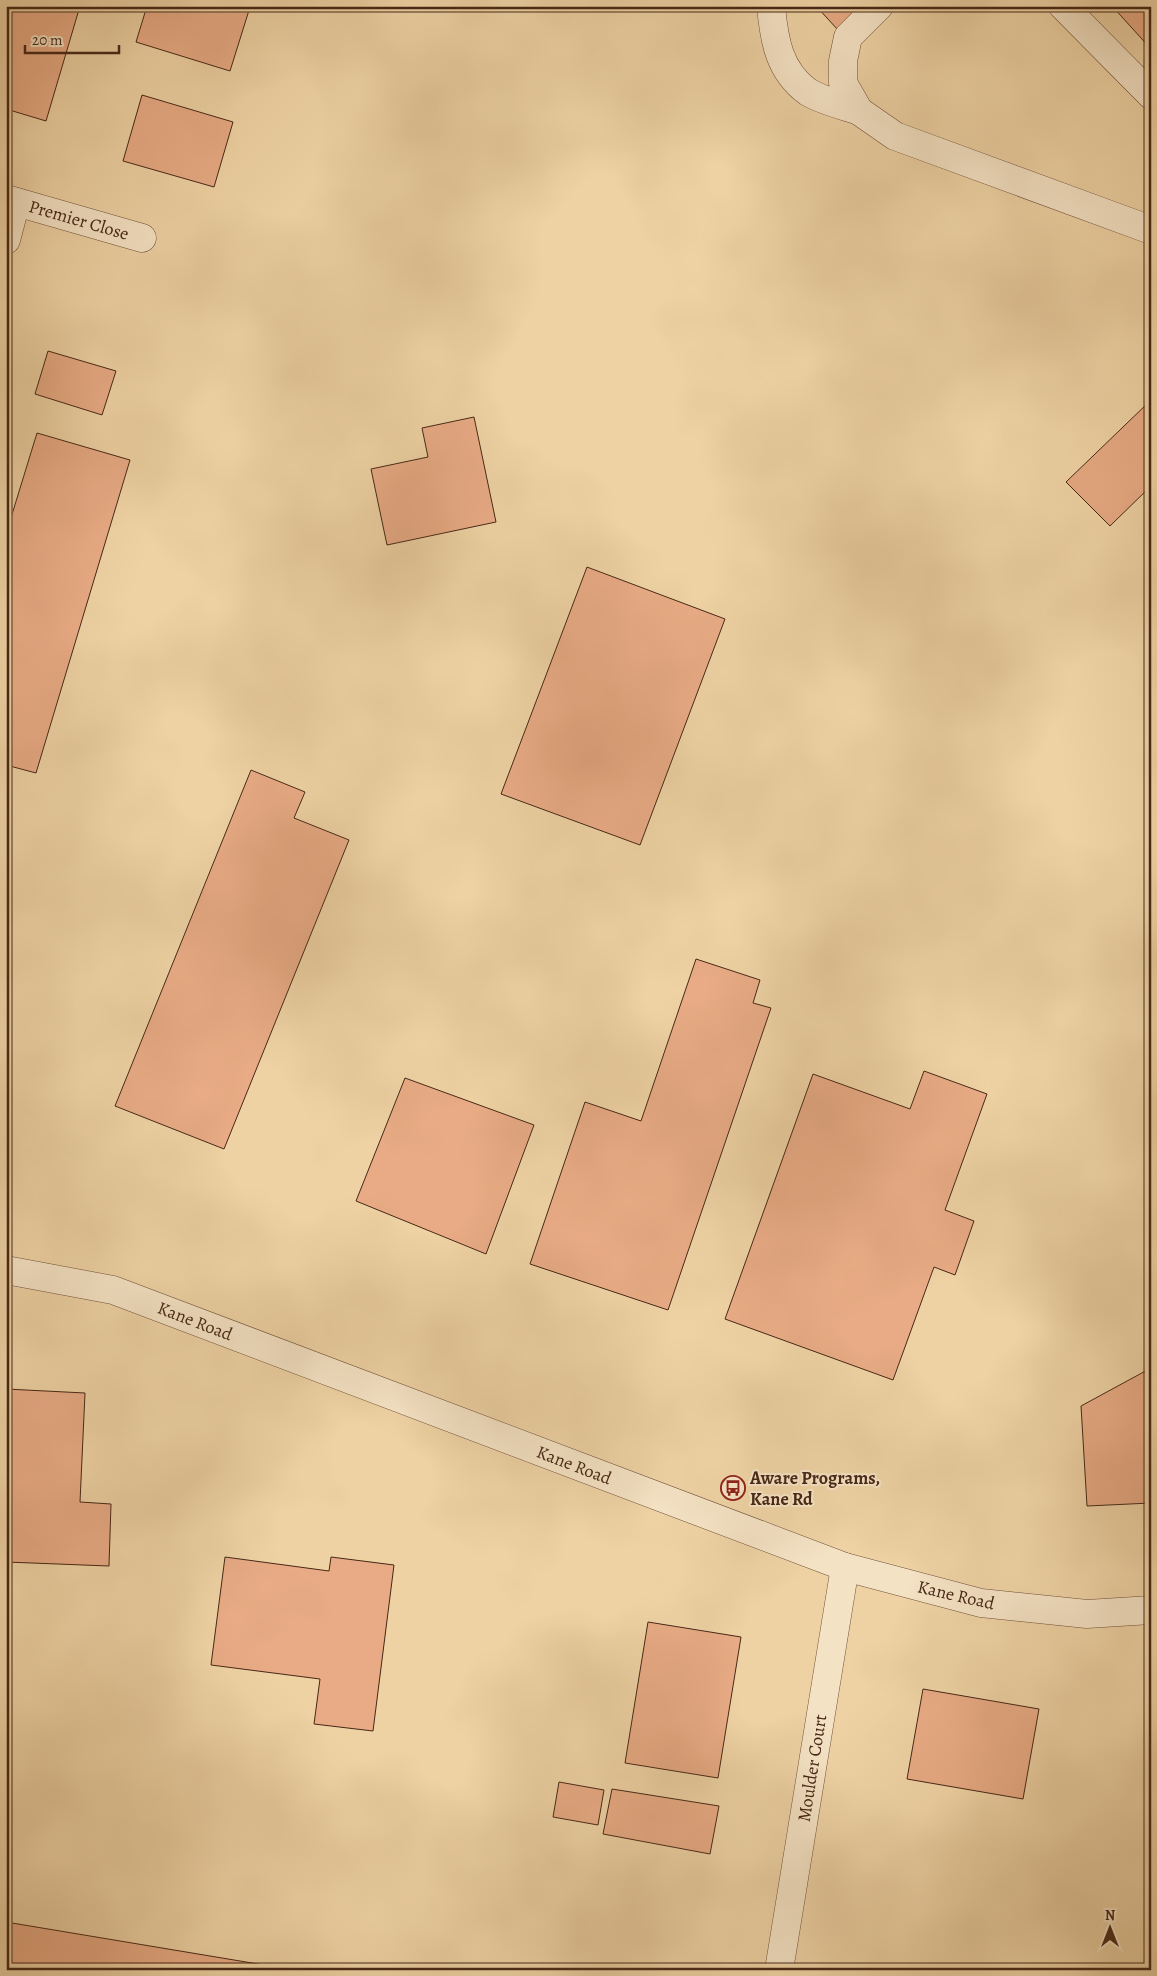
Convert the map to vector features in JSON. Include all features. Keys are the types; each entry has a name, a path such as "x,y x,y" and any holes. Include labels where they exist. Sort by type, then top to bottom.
{"street":[{"path":"771,6 776,47 789,74 809,92 859,111 895,136 1151,230"},
{"path":"859,111 843,83 843,61 846,45 848,37 879,6"},
{"path":"1063,6 1151,95"},
{"name":"Premier Close","path":"6,240 11,200 142,238"},
{"name":"Kane Road","path":"6,1270 113,1290 845,1567 981,1603 1087,1614 1151,1610"},
{"name":"Moulder Court","path":"779,1970 845,1567"}],"building":[{"path":"6,6 80,6 46,121 6,109"},
{"path":"147,6 250,7 230,71 136,42"},
{"path":"816,6 863,6 838,30"},
{"path":"1112,6 1151,6 1151,49"},
{"path":"142,95 233,122 214,187 123,161"},
{"path":"48,351 116,371 102,415 35,394"},
{"path":"1151,400 1151,486 1110,526 1066,482"},
{"path":"474,417 496,522 387,545 371,469 428,457 422,428"},
{"path":"37,433 130,460 36,773 6,765 6,579 8,571 6,571 6,534"},
{"path":"587,567 725,619 640,845 501,794"},
{"path":"251,770 305,792 294,818 349,840 224,1149 115,1106"},
{"path":"696,959 760,980 753,1003 771,1008 668,1310 530,1264 585,1102 641,1121"},
{"path":"924,1071 987,1094 945,1210 974,1221 955,1275 934,1267 893,1380 725,1319 813,1074 910,1109"},
{"path":"405,1078 534,1125 486,1254 356,1201"},
{"path":"1151,1368 1151,1503 1087,1506 1081,1406"},
{"path":"6,1389 85,1393 80,1502 111,1504 109,1566 6,1562"},
{"path":"225,1557 329,1571 331,1557 394,1565 373,1731 314,1724 320,1679 211,1665"},
{"path":"648,1622 741,1637 718,1778 625,1763"},
{"path":"923,1689 1039,1709 1023,1799 907,1779"},
{"path":"559,1782 604,1790 598,1825 553,1817"},
{"path":"612,1789 719,1806 710,1854 603,1834"},
{"path":"6,1922 294,1970 6,1970"}],"place":[{"name":"Aware Programs, Kane Rd","path":"733,1488"}]}
